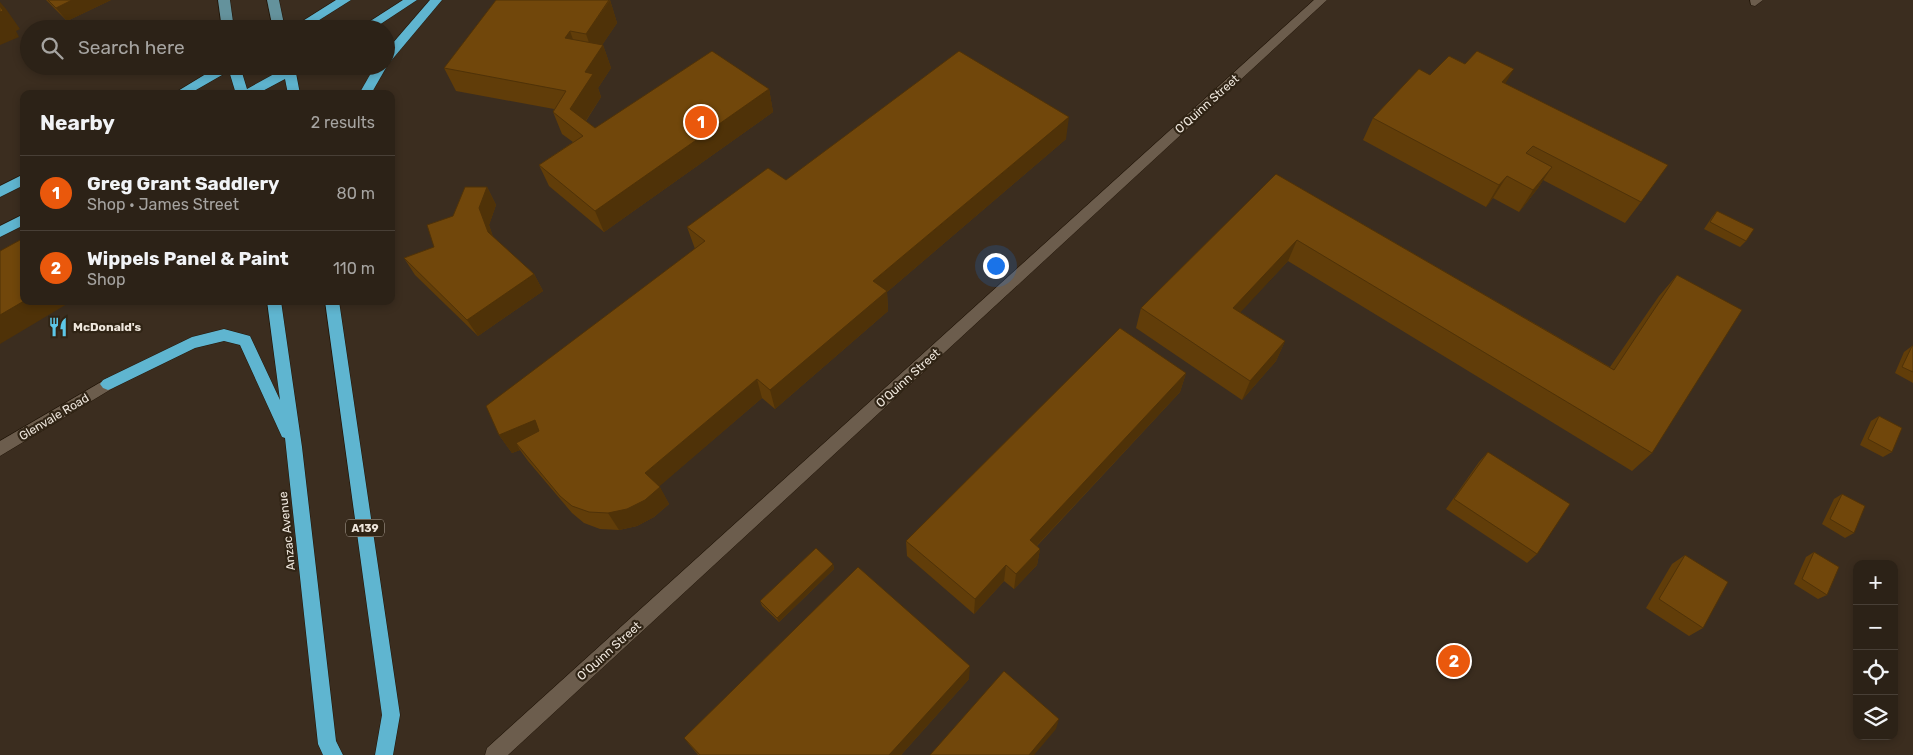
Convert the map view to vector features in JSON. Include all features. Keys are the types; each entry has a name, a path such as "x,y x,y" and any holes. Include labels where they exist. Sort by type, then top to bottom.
{"highway":[{"path":"311,20 345,0"},
{"path":"379,20 411,0"},
{"path":"395,48 436,0"},
{"path":"186,90 213,75"},
{"path":"237,75 241,90"},
{"path":"254,90 280,75"},
{"path":"293,75 294,90"},
{"path":"367,90 376,75"},
{"path":"0,192 20,181"},
{"path":"0,232 20,221"},
{"name":"Anzac Avenue","path":"275,305 294,447 327,744 334,755"},
{"name":"A139","path":"333,305 391,716 384,755"},
{"path":"108,384 192,343 224,335 245,340 294,447"}],"main road":[{"path":"224,0 227,20"},
{"path":"273,0 277,20"}],"street":[{"name":"O'Quinn Street","path":"494,755 1321,0"},
{"name":"Glenvale Road","path":"3,442 108,384"}],"building":[{"path":"48,0 72,0 56,8"},
{"path":"496,0 609,0 586,34 570,31 565,38 603,45 585,72 593,74 570,109 595,128 712,51 769,89 595,211 539,165 583,136 553,112 566,91 444,68"},
{"path":"959,51 1069,117 873,281 887,291 770,390 757,379 645,473 660,487 645,500 627,509 608,513 589,512 572,506 560,496 516,443 539,431 535,420 499,435 486,406 705,241 687,227 768,168 786,180"},
{"path":"1477,51 1514,69 1502,82 1668,165 1641,202 1533,146 1526,153 1552,167 1533,190 1507,176 1499,185 1373,118 1419,69 1430,75 1449,56 1465,64"},
{"path":"1276,174 1614,370 1677,275 1742,310 1652,453 1297,240 1233,308 1285,341 1250,381 1141,308"},
{"path":"465,187 487,187 479,208 488,232 534,274 467,320 404,258 434,247 427,225 453,216"},
{"path":"1717,211 1754,229 1746,241 1710,222"},
{"path":"20,240 20,303 0,315 0,251"},
{"path":"1120,328 1186,373 1030,540 1040,549 1016,574 1006,565 975,599 906,541"},
{"path":"1913,346 1913,372 1902,367"},
{"path":"1879,416 1902,428 1892,452 1868,439"},
{"path":"1488,452 1570,504 1537,554 1454,499"},
{"path":"1842,494 1865,506 1854,533 1830,519"},
{"path":"816,548 833,564 777,618 760,601"},
{"path":"1814,552 1839,567 1827,595 1802,579"},
{"path":"1685,555 1728,582 1703,628 1659,599"},
{"path":"858,567 970,666 889,755 700,755 684,738"},
{"path":"1004,671 1059,719 1029,755 930,755"}],"place":[{"name":"Greg Grant Saddlery","path":"701,122"},
{"name":"McDonald's","path":"58,327"},
{"name":"Wippels Panel & Paint","path":"1454,661"}]}
